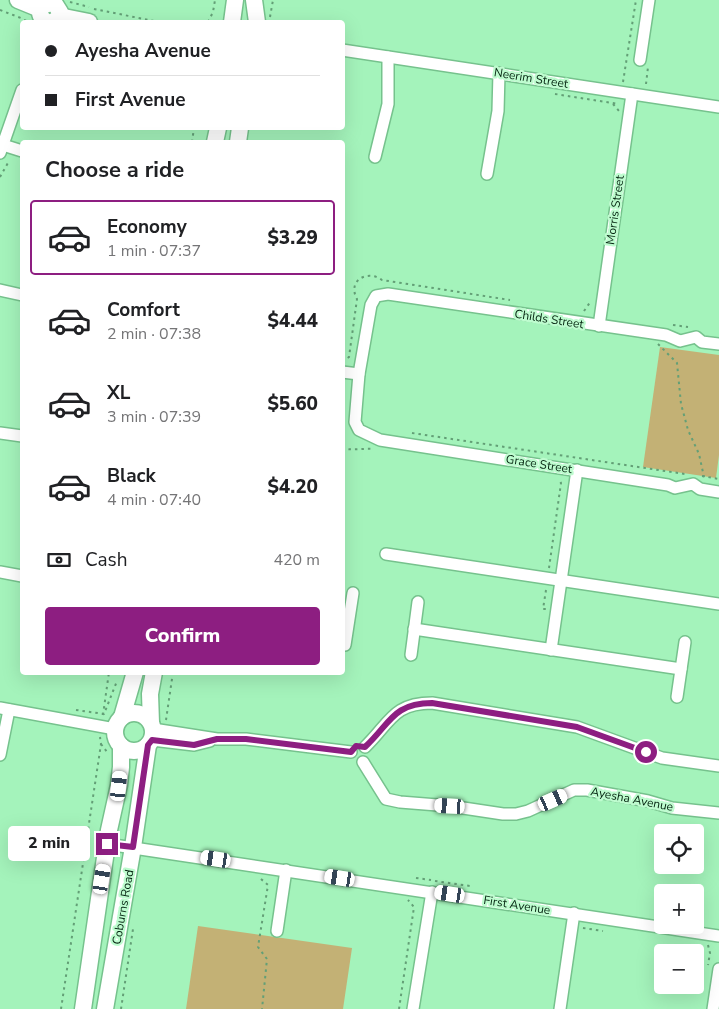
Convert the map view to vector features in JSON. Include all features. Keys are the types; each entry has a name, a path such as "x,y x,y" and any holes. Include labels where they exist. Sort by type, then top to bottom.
{"street":[{"path":"18,0 52,14 79,20"},
{"path":"232,20 235,0"},
{"path":"254,0 257,20"},
{"path":"640,60 649,0"},
{"name":"Neerim Street","path":"345,50 719,108"},
{"path":"375,156 388,104 388,57"},
{"path":"487,174 498,111 499,73"},
{"name":"Morris Street","path":"599,326 632,94"},
{"path":"20,96 2,149 20,151"},
{"path":"0,290 20,295"},
{"name":"Childs Street","path":"360,374 370,305 376,296 388,294 666,335 680,341 696,337 702,342 719,344"},
{"path":"345,372 360,374"},
{"name":"Grace Street","path":"360,374 355,422 359,430 380,440 577,470 668,485 675,488 692,484 700,489 719,492"},
{"path":"0,434 20,436"},
{"path":"551,650 577,470"},
{"path":"386,554 719,604"},
{"path":"0,572 20,576"},
{"path":"345,645 346,618 353,593"},
{"path":"411,655 418,602"},
{"path":"414,629 681,669"},
{"path":"676,698 685,642"},
{"path":"134,675 113,724 117,741 126,749 138,751 154,734"},
{"name":"Coburns Road","path":"105,1009 154,734 150,694 153,675"},
{"path":"0,756 5,709 113,724 135,713 141,714 154,734 194,745 217,739 246,739 351,752 356,746 365,747 377,736 392,716 403,708 417,703 432,703 577,727 662,758 719,766"},
{"name":"Coburns Road","path":"83,1009 107,844 119,786 121,746"},
{"path":"363,762 368,756 368,751 365,747"},
{"name":"Ayesha Avenue","path":"351,752 353,760 363,762 386,799 400,802 516,814 528,811 574,790 588,790 648,801 672,808 719,813"},
{"name":"First Avenue","path":"107,844 719,936"},
{"path":"277,931 286,870"},
{"path":"413,1009 432,892"},
{"path":"560,1009 574,913"},
{"path":"713,1009 719,969"}],"path":[{"path":"209,20 214,12 215,0"},
{"path":"270,20 273,0"},
{"path":"623,82 636,0"},
{"path":"0,10 24,20"},
{"path":"52,14 112,14 147,20"},
{"path":"650,343 667,346"},
{"path":"658,344 676,363 681,404 688,430 699,454 704,477"},
{"path":"404,432 685,474"},
{"path":"695,475 719,479"},
{"path":"61,1009 101,744 100,739 113,724 104,714 109,675"},
{"path":"154,734 172,675"},
{"path":"104,714 118,680"},
{"path":"261,878 268,885 258,947 267,959 262,1009"},
{"path":"399,1009 414,907 408,900"}],"shaded area":[{"path":"660,347 719,355 719,455 716,478 643,467"},
{"path":"198,926 352,948 343,1009 186,1009"}],"route":[{"path":"107,844 133,847 148,745 152,740 194,745 217,739 246,739 351,752 356,746 362,745 365,747 377,736 392,716 403,708 417,703 432,703 577,727 646,752"}]}
